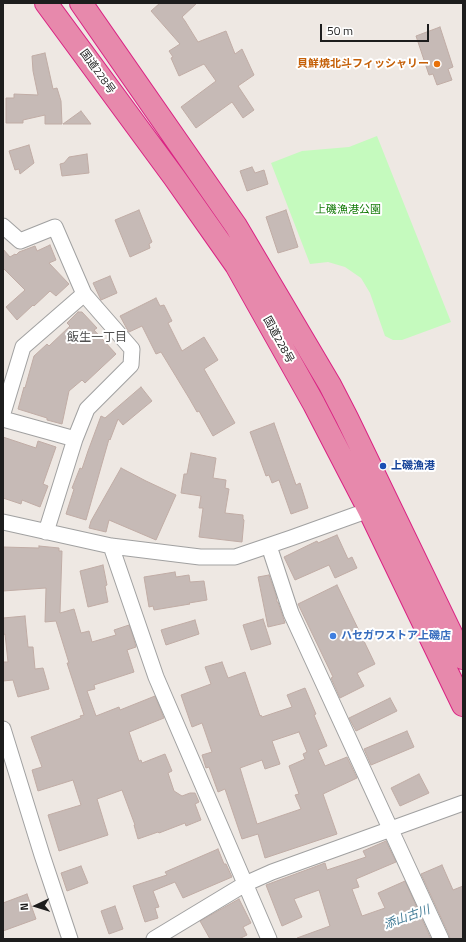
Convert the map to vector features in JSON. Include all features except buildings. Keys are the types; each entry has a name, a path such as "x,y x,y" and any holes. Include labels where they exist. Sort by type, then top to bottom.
{"highway":[{"name":"国道228号","path":"46,3 170,171 236,265 314,404 377,505 463,658"},
{"name":"国道228号","path":"81,3 236,226 330,384 347,418 377,505 463,705"}],"street":[{"path":"3,226 20,241 55,227 84,294 132,349 131,365 87,409 75,439 46,532"},
{"path":"3,413 23,347 84,294"},
{"path":"3,419 75,439"},
{"path":"3,522 111,546 200,557 228,557 269,546 377,505"},
{"path":"111,546 156,677 269,939"},
{"path":"269,546 291,612 441,939"},
{"path":"3,729 70,939"},
{"path":"154,939 246,884 272,872 463,803"}],"green space":[{"name":"上磯漁港公園","path":"377,136 451,322 402,340 393,340 385,336 370,293 361,278 345,267 328,262 310,264 271,163 302,151 349,147"}],"place":[{"name":"貝鮮焼北斗フィッシャリー","path":"437,64"},
{"name":"上磯漁港","path":"383,466"},
{"name":"ハセガワストア上磯店","path":"333,636"}],"district":[{"name":"飯生一丁目","path":"97,338"}],"water label":[{"name":"添山古川","path":"407,918"}]}
